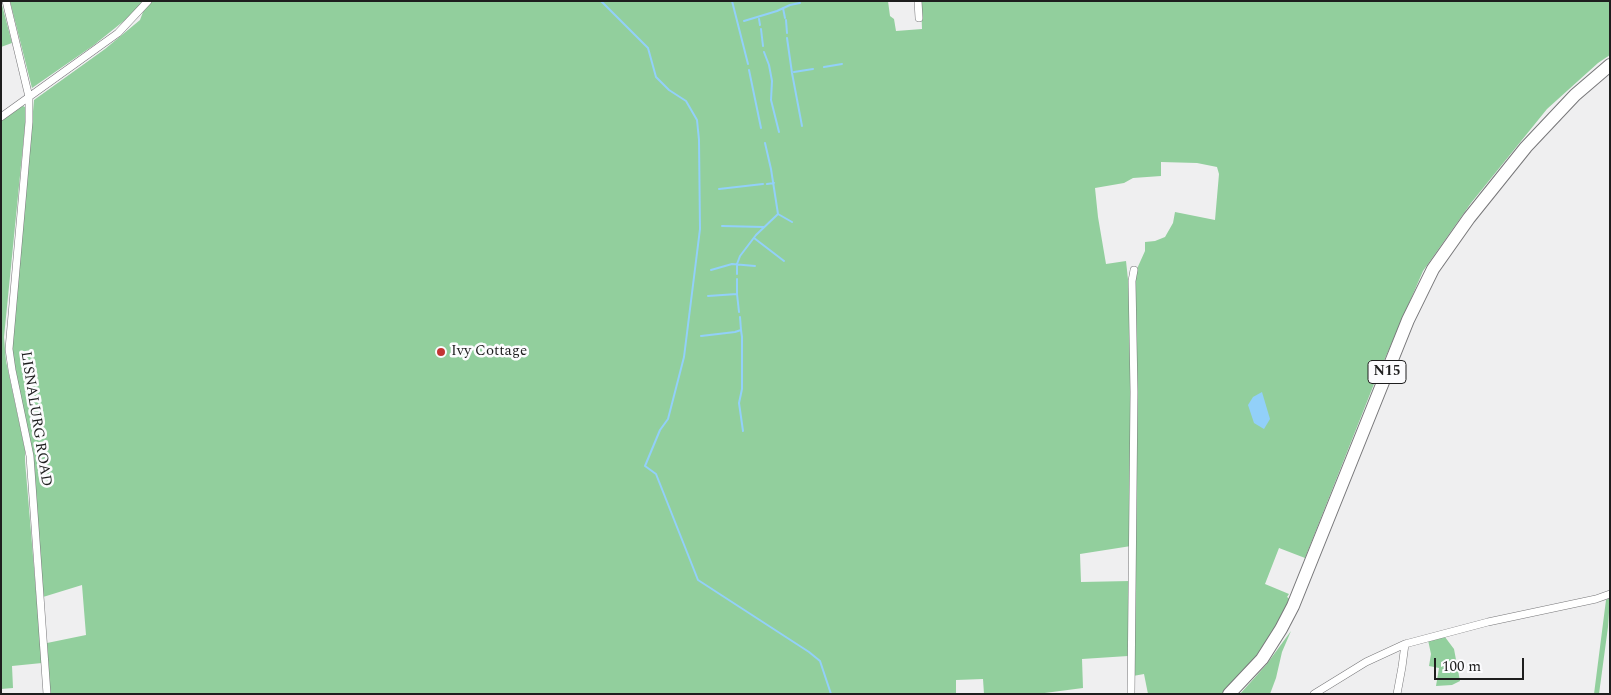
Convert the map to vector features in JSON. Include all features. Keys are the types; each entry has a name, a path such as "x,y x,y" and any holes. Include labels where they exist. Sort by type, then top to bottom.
{"highway":[{"name":"N15","path":"1229,694 1262,659 1289,614 1408,320 1432,269 1469,218 1526,147 1575,95 1610,65"}],"street":[{"name":"LISNALURG ROAD","path":"6,1 29,97 29,122 9,349 30,456 47,694"},
{"path":"1,117 118,33 148,1"},
{"path":"918,1 919,18"},
{"path":"1131,694 1134,400 1132,281 1134,270"},
{"path":"1314,694 1366,662 1405,644 1488,622 1596,599 1610,594"},
{"path":"1397,694 1405,644"}],"green space":[{"path":"1,1 12,43 1,47"},
{"path":"10,1 141,1 141,5 94,45 32,88"},
{"path":"152,1 888,1 890,16 894,19 896,31 922,29 921,1 1610,1 1610,55 1598,63 1547,109 1471,203 1423,271 1376,379 1305,558 1279,548 1265,584 1289,594 1287,597 1290,599 1276,627 1262,648 1247,668 1222,694 1148,694 1144,674 1133,676 1136,574 1134,284 1136,271 1145,251 1145,242 1165,237 1173,223 1175,212 1215,220 1219,174 1217,167 1197,163 1161,162 1161,176 1133,178 1124,183 1095,188 1106,264 1126,261 1130,298 1131,546 1080,554 1081,582 1130,581 1128,656 1082,659 1083,688 1037,694 984,694 983,679 956,680 956,694 50,694 47,643 86,635 82,585 43,597 19,388 12,350 34,100 105,49 140,20 143,12"},
{"path":"23,106 25,107 26,115 4,337 6,361 25,450 42,663 12,666 13,688 1,689 1,121"},
{"path":"1610,598 1599,694 1594,694 1606,600"},
{"path":"1291,631 1282,652 1270,694 1240,694 1266,665"},
{"path":"1445,637 1454,649 1460,681 1452,685 1436,686 1439,668 1429,666 1431,654 1428,640"}],"water":[{"path":"1262,392 1270,419 1264,429 1254,423 1248,405 1253,397"}],"waterway":[{"path":"601,1 648,48 656,77 669,90 686,101 697,120 699,140 700,229 684,357 668,419 660,430 645,466 656,474 698,580 820,661 831,694"},
{"path":"732,1 748,64"},
{"path":"744,21 800,3"},
{"path":"783,8 785,18"},
{"path":"759,19 760,25"},
{"path":"786,20 787,33"},
{"path":"761,29 763,46"},
{"path":"787,38 802,126"},
{"path":"764,52 769,65 772,81 771,100 779,132"},
{"path":"824,67 842,64"},
{"path":"794,72 813,69"},
{"path":"749,70 761,128"},
{"path":"765,143 778,214 792,222"},
{"path":"767,184 774,183"},
{"path":"719,189 763,184"},
{"path":"737,274 737,264 740,256 756,235 778,214"},
{"path":"722,226 764,227"},
{"path":"754,238 784,261"},
{"path":"711,270 732,264 755,266"},
{"path":"737,279 739,312"},
{"path":"708,296 737,294"},
{"path":"701,336 741,330 740,317"},
{"path":"741,330 742,389 739,403 743,431"}],"place":[{"name":"Ivy Cottage","path":"441,352"}]}
